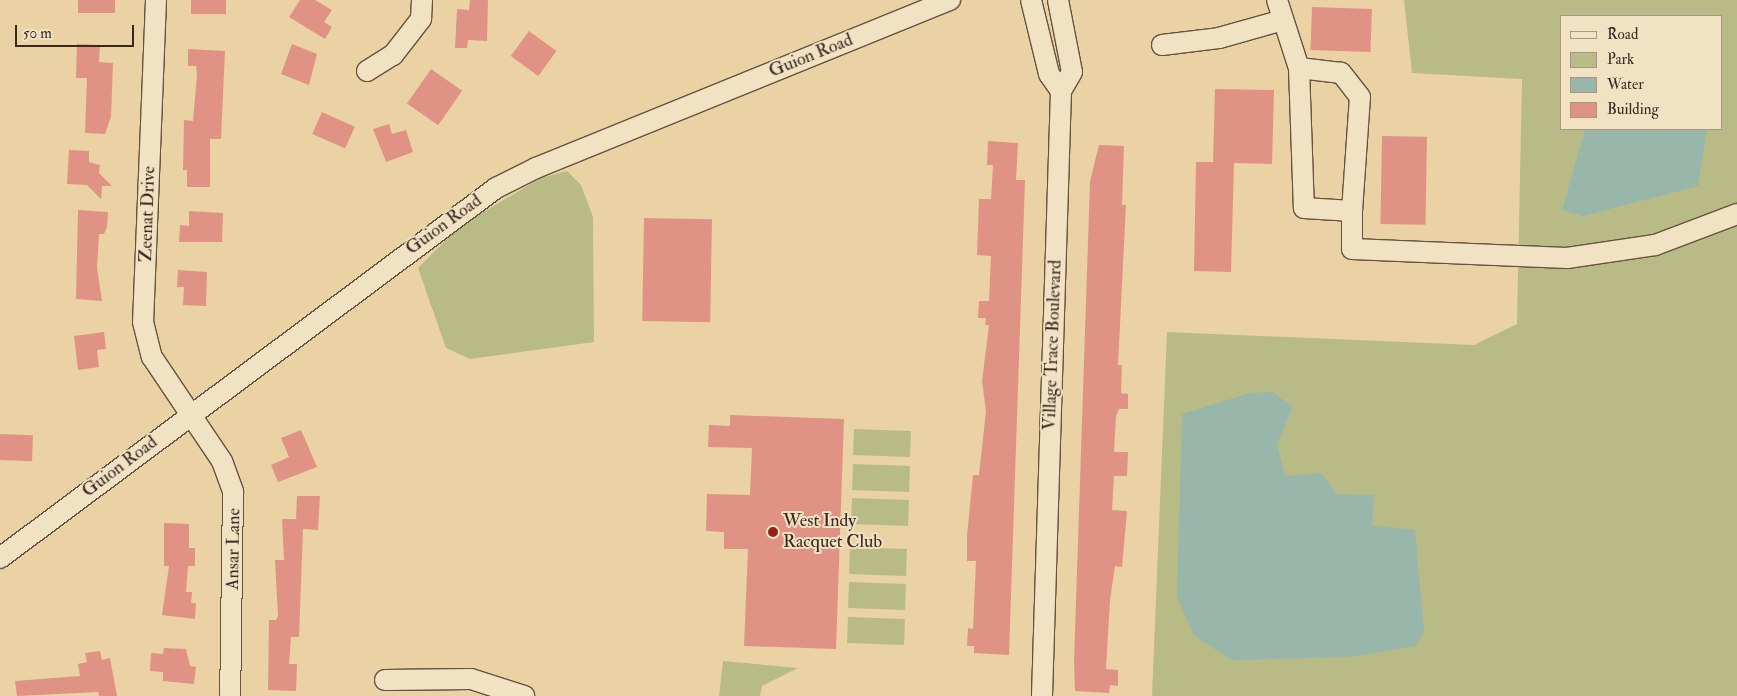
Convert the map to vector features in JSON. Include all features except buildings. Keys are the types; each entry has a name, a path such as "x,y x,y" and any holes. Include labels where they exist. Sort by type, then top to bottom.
{"street":[{"name":"Zeenat Drive","path":"156,0 143,322 152,356 189,415"},
{"path":"367,72 399,48 421,19 422,0"},
{"name":"Guion Road","path":"0,558 452,218 516,177 950,0"},
{"path":"1031,0 1050,74 1061,91 1072,72 1058,0"},
{"path":"1277,0 1300,68 1304,208 1352,210"},
{"path":"1162,45 1219,38 1283,20"},
{"path":"1300,68 1341,73 1360,97 1352,210 1352,249 1567,258 1655,245 1737,214"},
{"name":"Village Trace Boulevard","path":"1042,696 1061,91"},
{"name":"Ansar Lane","path":"189,415 222,461 233,492 230,696"},
{"path":"386,680 471,679 524,696"}],"green space":[{"path":"1404,0 1737,0 1737,696 1152,696 1167,332 1474,345 1517,324 1522,79 1412,73"},
{"path":"567,171 581,185 593,217 594,342 470,359 446,348 418,268 461,225 541,178"},
{"path":"854,429 911,431 910,457 853,455"},
{"path":"853,464 910,466 909,492 852,490"},
{"path":"852,498 909,500 908,526 851,524"},
{"path":"850,547 907,549 906,576 849,574"},
{"path":"849,582 906,584 905,610 848,608"},
{"path":"848,617 905,619 904,645 847,643"},
{"path":"723,661 798,668 762,686 760,696 719,696"}],"water":[{"path":"1585,130 1707,130 1698,186 1583,216 1562,210"},
{"path":"1273,392 1293,407 1277,444 1285,476 1321,473 1337,494 1374,495 1372,525 1415,530 1424,631 1416,646 1350,657 1232,660 1194,636 1177,597 1182,414 1250,393"}],"place":[{"name":"West Indy Racquet Club","path":"773,532"}]}
